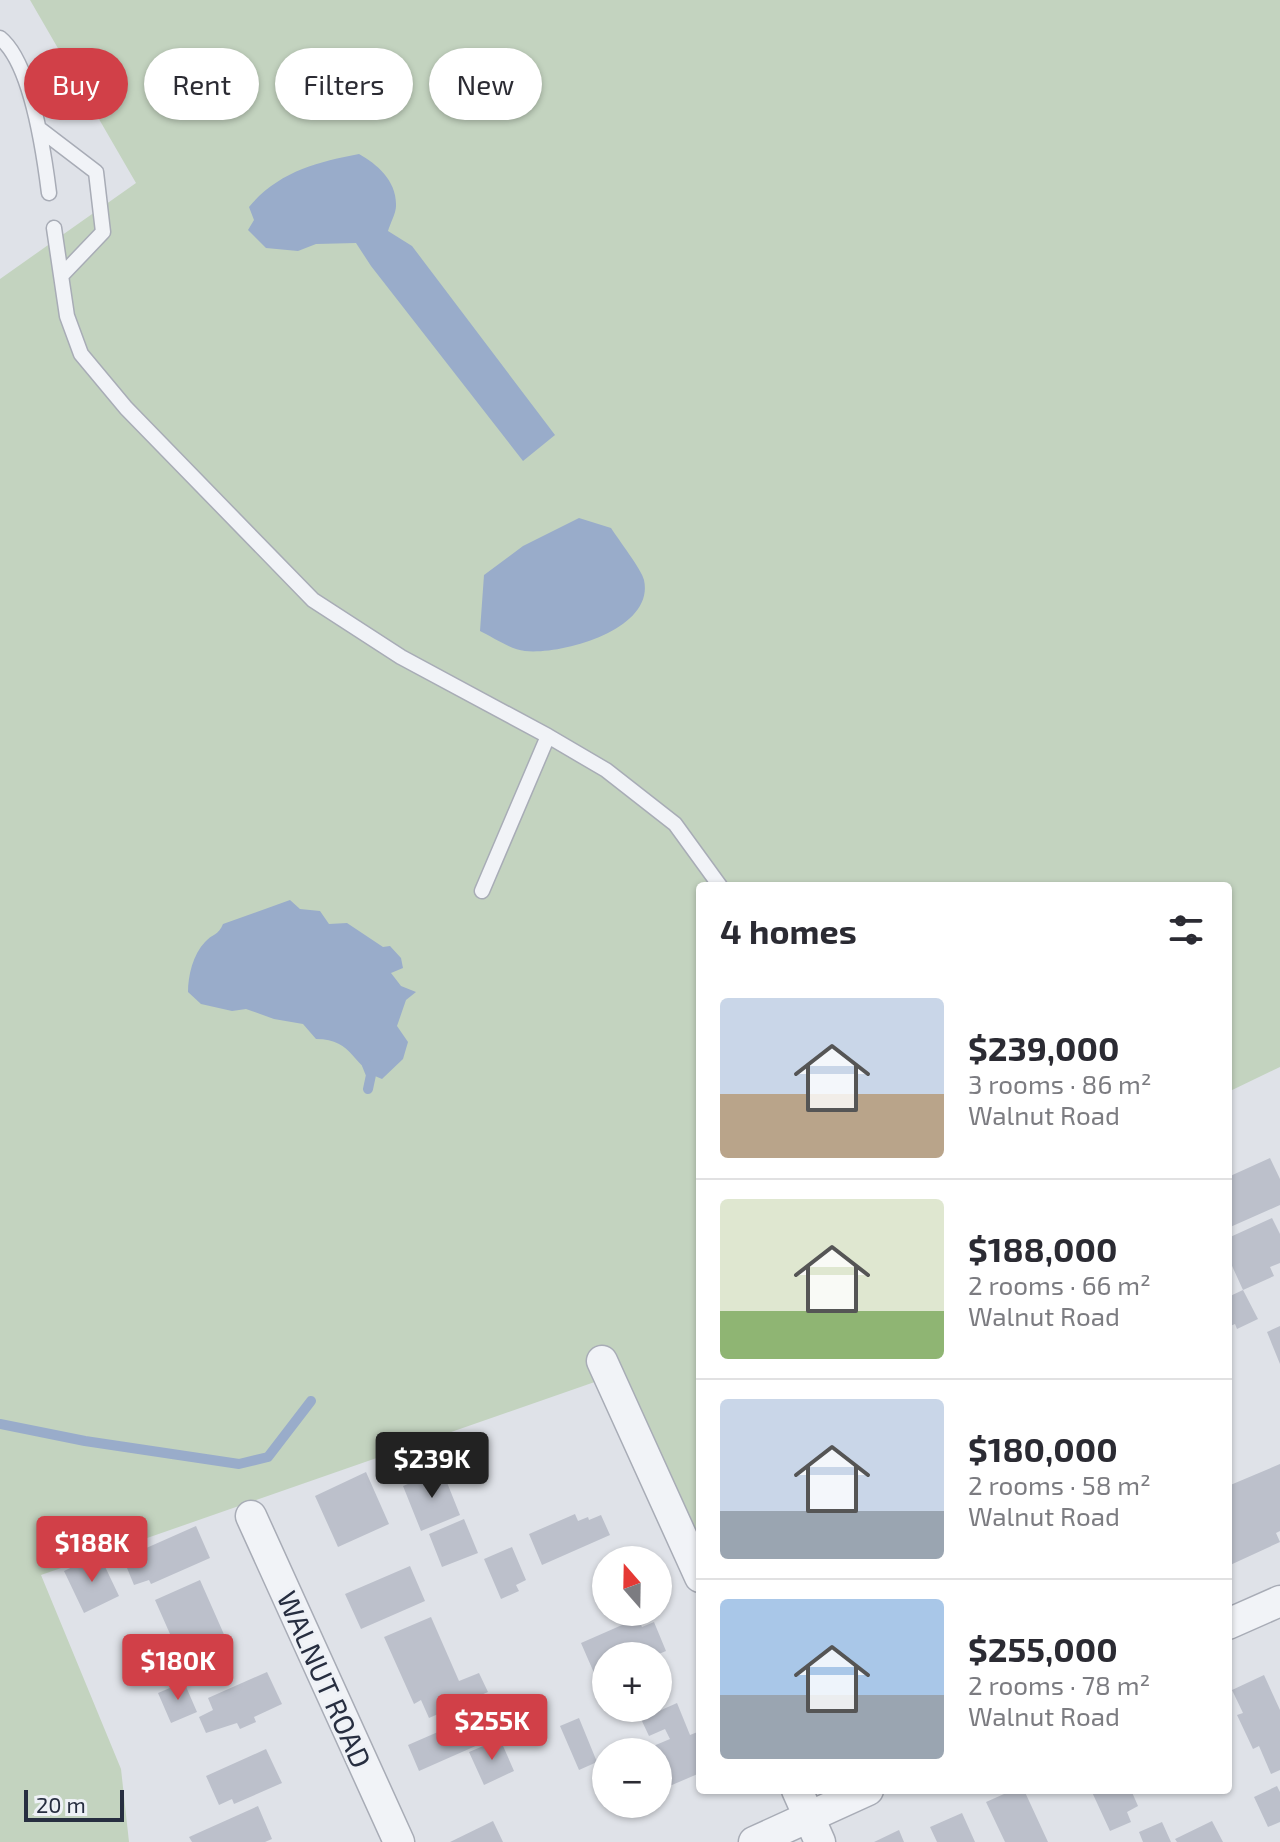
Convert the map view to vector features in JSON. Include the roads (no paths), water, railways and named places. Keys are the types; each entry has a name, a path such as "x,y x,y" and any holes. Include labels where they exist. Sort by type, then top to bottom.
{"street":[{"path":"602,1361 696,1568"},
{"name":"WALNUT ROAD","path":"251,1516 399,1842"},
{"path":"1232,1622 1280,1601"},
{"path":"754,1842 859,1794"}],"lane":[{"path":"0,38 13,48 41,130 49,193"},
{"path":"41,130 96,172 103,232 61,276"},
{"path":"54,228 67,316 81,354 126,408 313,600 401,657 606,770 675,824 717,882"},
{"path":"482,891 548,736"}],"water":[{"path":"359,154 379,168 393,189 396,209 388,231 412,246 555,435 523,461 356,243 316,244 298,251 266,248 248,230 254,220 249,207 273,185 299,170"},
{"path":"579,518 611,528 639,569 644,580 644,598 635,613 602,636 560,649 525,651 480,631 484,575 523,546"},
{"path":"290,900 300,909 320,911 329,924 347,923 383,947 390,946 401,958 403,968 391,973 401,986 416,992 406,1000 397,1026 408,1042 403,1059 382,1079 372,1074 339,1044 316,1039 303,1024 274,1019 246,1009 232,1011 201,1004 188,992 190,972 197,953 223,924"}],"waterway":[{"path":"367,1065 371,1075 368,1089"},
{"path":"0,1424 85,1441 239,1464 268,1457 311,1401"}]}
